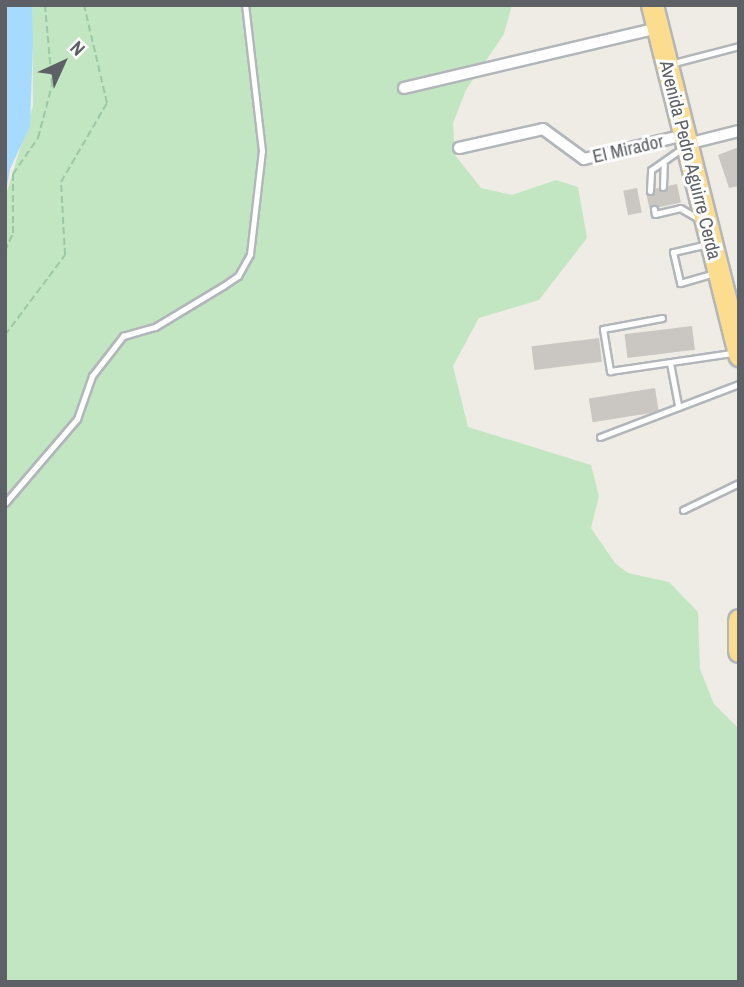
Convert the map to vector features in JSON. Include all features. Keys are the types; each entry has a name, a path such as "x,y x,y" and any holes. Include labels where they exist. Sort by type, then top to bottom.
{"highway":[{"name":"Avenida Pedro Aguirre Cerda","path":"652,5 738,353"},
{"path":"739,620 739,651"}],"street":[{"path":"404,88 658,28"},
{"name":"El Mirador","path":"459,148 543,130 584,159 739,131"}],"lane":[{"path":"5,503 77,419 92,376 123,336 155,327 174,310 223,286 238,276 250,254 262,151 245,5"},
{"path":"667,65 739,46"},
{"path":"650,191 648,175 664,164 686,140"},
{"path":"663,187 664,164"},
{"path":"654,209 655,214 670,208 680,208 709,233 673,252 680,284 719,273"},
{"path":"662,318 603,330 607,367 613,372 738,353"},
{"path":"670,363 678,405"},
{"path":"600,438 678,405 739,384"},
{"path":"683,510 739,483"}],"path":[{"path":"5,251 13,233 13,174 38,138 52,85 45,5"},
{"path":"5,335 65,255 61,182 107,103 84,5"}],"green space":[{"path":"32,5 512,5 504,34 466,90 453,123 455,155 481,188 512,195 556,180 578,187 587,238 539,300 479,318 453,366 468,427 591,465 599,496 591,528 615,563 628,573 669,582 698,612 700,669 714,704 739,729 739,982 5,982 5,198 33,106"}],"water":[{"path":"5,5 32,5 33,40 30,126 10,169 5,198"}],"building":[{"path":"739,147 739,186 729,188 718,155"},
{"path":"677,184 681,203 650,209 646,191"},
{"path":"637,188 642,213 628,215 623,191"},
{"path":"692,326 695,350 627,358 625,334"},
{"path":"599,338 602,362 534,370 532,346"},
{"path":"655,388 659,412 593,422 589,398"}]}
